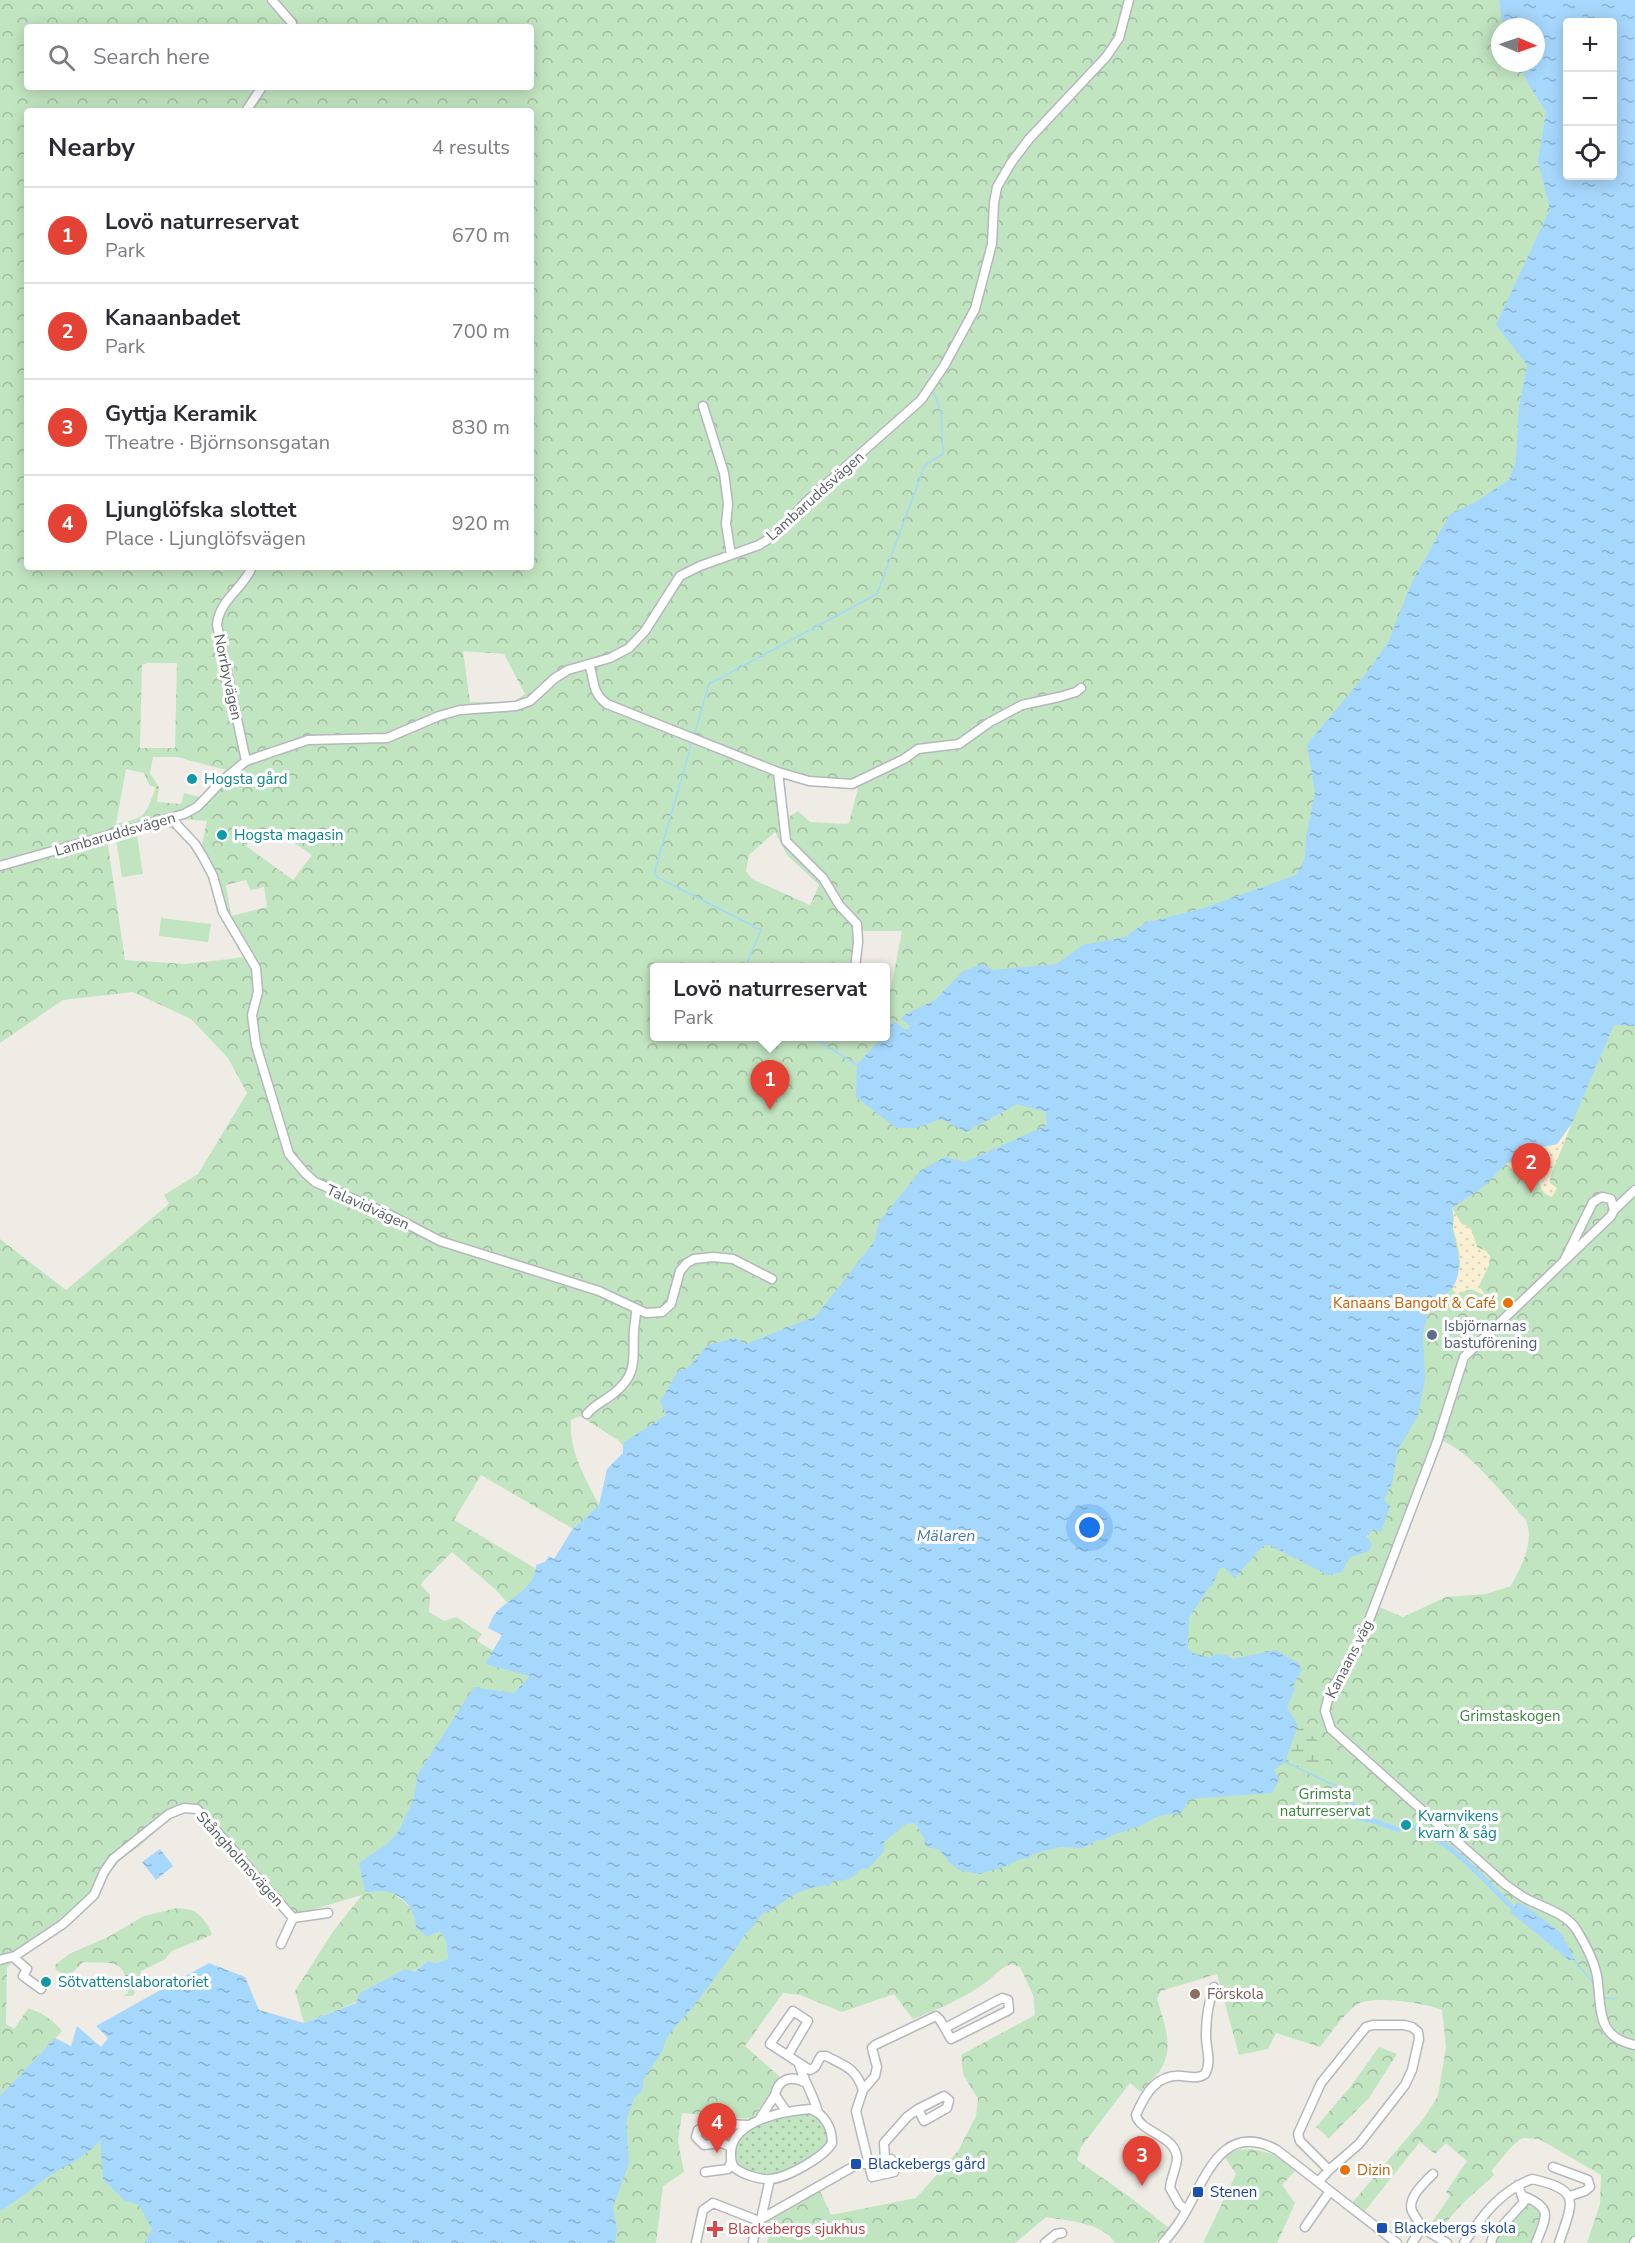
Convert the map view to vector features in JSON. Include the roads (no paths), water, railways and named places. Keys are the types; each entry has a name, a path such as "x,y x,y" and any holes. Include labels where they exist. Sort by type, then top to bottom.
{"street":[{"path":"272,0 292,24"},
{"name":"Lambaruddsvägen","path":"0,867 173,817 197,807 223,780 246,761 308,740 387,738 439,716 460,710 516,706 530,701 555,678 568,670 610,657 629,648 645,631 680,576 700,566 759,545 777,534 806,502 921,400 944,366 975,309 992,244 997,187 1032,135 1106,57 1119,38 1129,0"},
{"path":"248,108 260,90"},
{"path":"703,406 724,473 730,555"},
{"name":"Norrbyvägen","path":"246,761 217,625 222,607 247,579 251,570"},
{"path":"589,664 594,690 598,698 607,704 778,772 809,781 852,784 904,759 918,748 959,744 990,722 1022,705 1059,698 1081,688"},
{"path":"778,772 786,841 823,878 840,906 857,924 856,963"},
{"name":"Talavidvägen","path":"173,817 204,857 215,882 223,912 256,968 258,992 252,1015 255,1039 289,1154 305,1173 328,1190 390,1215 440,1241 599,1291 636,1310"},
{"path":"1614,1210 1635,1190"},
{"name":"Kanaans väg","path":"1564,1261 1593,1202 1602,1197 1611,1198 1614,1210 1611,1216 1464,1357 1437,1442 1366,1628 1350,1661 1330,1691 1325,1712 1331,1729 1506,1885 1523,1897 1562,1916 1575,1927 1594,1968 1605,2026 1613,2037 1622,2043 1635,2045"},
{"path":"587,1414 613,1394 629,1376 635,1353 636,1310 654,1314 666,1309 674,1298 682,1267 694,1258 733,1259 771,1279"},
{"name":"Stångholmsvägen","path":"0,1960 13,1956 63,1924 94,1895 104,1872 113,1859 169,1814 184,1808 197,1809 293,1918 281,1944"},
{"path":"293,1918 328,1913"},
{"path":"13,1956 27,1969 22,1976 41,1989 42,1987"},
{"path":"1186,2210 1179,2204 1170,2188 1177,2158 1175,2150 1163,2138 1138,2121 1136,2115 1150,2087 1167,2077 1195,2078 1205,2074 1208,2061 1206,2038 1208,2007 1214,1988"},
{"path":"696,2243 703,2210 713,2204 757,2219 856,2166 869,2163 885,2160 891,2158 894,2172 872,2177 869,2163 856,2111 863,2090 875,2076 877,2067 872,2048 936,2016 951,2039 1009,2010 1008,2000 1002,1998 945,2028"},
{"path":"788,2055 808,2021 794,2011 770,2044 810,2070 815,2067 821,2056 826,2056 854,2070 863,2090"},
{"path":"1319,2181 1359,2144 1405,2085 1412,2070 1419,2038 1418,2032 1412,2027 1373,2025 1366,2028 1322,2083 1298,2138 1329,2170"},
{"path":"799,2064 804,2082 814,2095 818,2112"},
{"path":"758,2120 775,2095 778,2086 785,2080 796,2079 804,2082"},
{"path":"775,2095 786,2111"},
{"path":"705,2172 728,2169 731,2162 731,2148 748,2125 786,2111 810,2109 818,2112 824,2116 832,2136 832,2143 827,2151 797,2169 770,2179 746,2174 734,2167 731,2162"},
{"path":"885,2160 884,2144 907,2116 918,2109"},
{"path":"731,2148 722,2143 705,2145 696,2137 698,2130 710,2123 730,2122 748,2125"},
{"path":"1165,2241 1217,2157 1236,2145 1248,2143 1265,2145 1277,2150 1397,2243"},
{"path":"1553,2167 1588,2180 1590,2187 1570,2196"},
{"path":"1433,2174 1418,2190 1411,2209 1422,2228 1447,2243"},
{"path":"753,2243 757,2219 770,2179"},
{"path":"1464,2243 1492,2204 1518,2185 1532,2179 1566,2191 1570,2196 1571,2206 1559,2243"},
{"path":"1491,2243 1493,2236 1524,2202 1518,2185"},
{"path":"1305,2228 1330,2191"},
{"path":"1523,2196 1540,2202 1545,2212 1546,2217 1536,2243"},
{"path":"1412,2243 1422,2228"},
{"path":"1045,2243 1056,2234 1062,2233"}],"water":[{"name":"Mälaren","path":"1499,0 1635,0 1635,1026 1614,1025 1572,1123 1557,1144 1543,1147 1532,1156 1507,1163 1483,1187 1452,1208 1453,1231 1459,1259 1458,1273 1453,1287 1430,1303 1423,1334 1425,1379 1418,1415 1398,1450 1392,1483 1384,1500 1390,1506 1382,1530 1381,1532 1374,1529 1366,1536 1372,1544 1369,1551 1349,1558 1342,1572 1328,1575 1267,1544 1235,1578 1223,1567 1219,1569 1212,1587 1210,1586 1189,1618 1188,1649 1193,1653 1211,1658 1216,1654 1227,1655 1233,1659 1276,1650 1298,1663 1302,1669 1287,1707 1298,1725 1285,1762 1274,1770 1279,1779 1272,1793 1190,1799 1181,1813 1159,1816 1083,1848 1060,1847 1033,1854 1030,1858 979,1874 959,1870 940,1850 925,1846 925,1840 917,1825 906,1824 884,1842 884,1851 868,1869 862,1868 846,1880 833,1880 831,1885 800,1892 762,1914 699,1999 670,2033 663,2050 644,2079 642,2091 634,2098 626,2121 629,2163 613,2207 617,2230 615,2243 145,2243 152,2229 139,2205 124,2200 103,2179 100,2140 82,2157 46,2178 0,2211 0,2096 55,2038 71,2046 77,2026 101,2047 108,2038 96,2026 209,1963 245,1977 259,2010 304,2023 356,2003 360,1993 405,1969 414,1972 428,1961 436,1963 448,1959 446,1941 440,1931 427,1937 416,1927 412,1910 405,1901 386,1891 365,1892 359,1863 387,1844 399,1831 414,1798 418,1774 474,1687 514,1693 530,1676 485,1664 502,1635 488,1628 494,1615 526,1587 535,1574 536,1565 545,1562 549,1556 554,1559 572,1530 599,1505 607,1469 623,1453 623,1443 666,1415 660,1402 678,1371 688,1368 708,1345 735,1338 746,1344 816,1316 874,1242 879,1222 920,1171 945,1157 965,1162 1047,1125 1046,1112 1017,1104 966,1132 941,1119 916,1128 896,1128 856,1097 857,1065 878,1041 890,1041 890,1026 894,1021 907,1031 910,1026 901,1019 904,1015 935,1000 963,971 983,964 992,970 1056,964 1083,945 1125,937 1145,923 1204,908 1296,875 1305,858 1306,837 1315,792 1307,744 1369,670 1389,640 1413,580 1450,514 1474,503 1509,480 1516,461 1519,407 1527,365 1496,325 1550,209 1538,161 1546,112 1523,72 1545,72 1545,18 1502,18"},
{"path":"160,1849 173,1866 156,1880 142,1862"},
{"path":"1518,1902 1561,1933 1575,1960 1569,1960 1510,1912"}],"waterway":[{"path":"694,736 709,684 877,594 925,465 943,454 941,412 933,391"},
{"path":"692,742 655,870 657,877 761,930 747,963"},
{"path":"819,1041 857,1065"},
{"path":"1285,1762 1338,1787"},
{"path":"1343,1792 1349,1798"},
{"path":"1353,1804 1359,1818 1399,1830"},
{"path":"1410,1826 1425,1832 1452,1850 1513,1908"},
{"path":"1575,1961 1592,1981 1595,1991"},
{"path":"1604,1998 1616,1999"}],"place":[{"name":"Hogsta gård","path":"192,779"},
{"name":"Hogsta magasin","path":"222,835"},
{"name":"Lovö naturreservat","path":"770,1110"},
{"name":"Kanaanbadet","path":"1531,1193"},
{"name":"Kanaans Bangolf & Café","path":"1508,1303"},
{"name":"Isbjörnarnas bastuförening","path":"1432,1335"},
{"name":"Kvarnvikens kvarn & såg","path":"1406,1825"},
{"name":"Sötvattenslaboratoriet","path":"46,1982"},
{"name":"Förskola","path":"1195,1994"},
{"name":"Ljunglöfska slottet","path":"717,2153"},
{"name":"Blackebergs gård","path":"856,2164"},
{"name":"Dizin","path":"1345,2170"},
{"name":"Gyttja Keramik","path":"1142,2186"},
{"name":"Stenen","path":"1198,2192"},
{"name":"Blackebergs skola","path":"1382,2228"},
{"name":"Blackebergs sjukhus","path":"715,2229"}],"park label":[{"name":"Grimstaskogen","path":"1510,1716"},
{"name":"Grimsta naturreservat","path":"1325,1802"}]}
